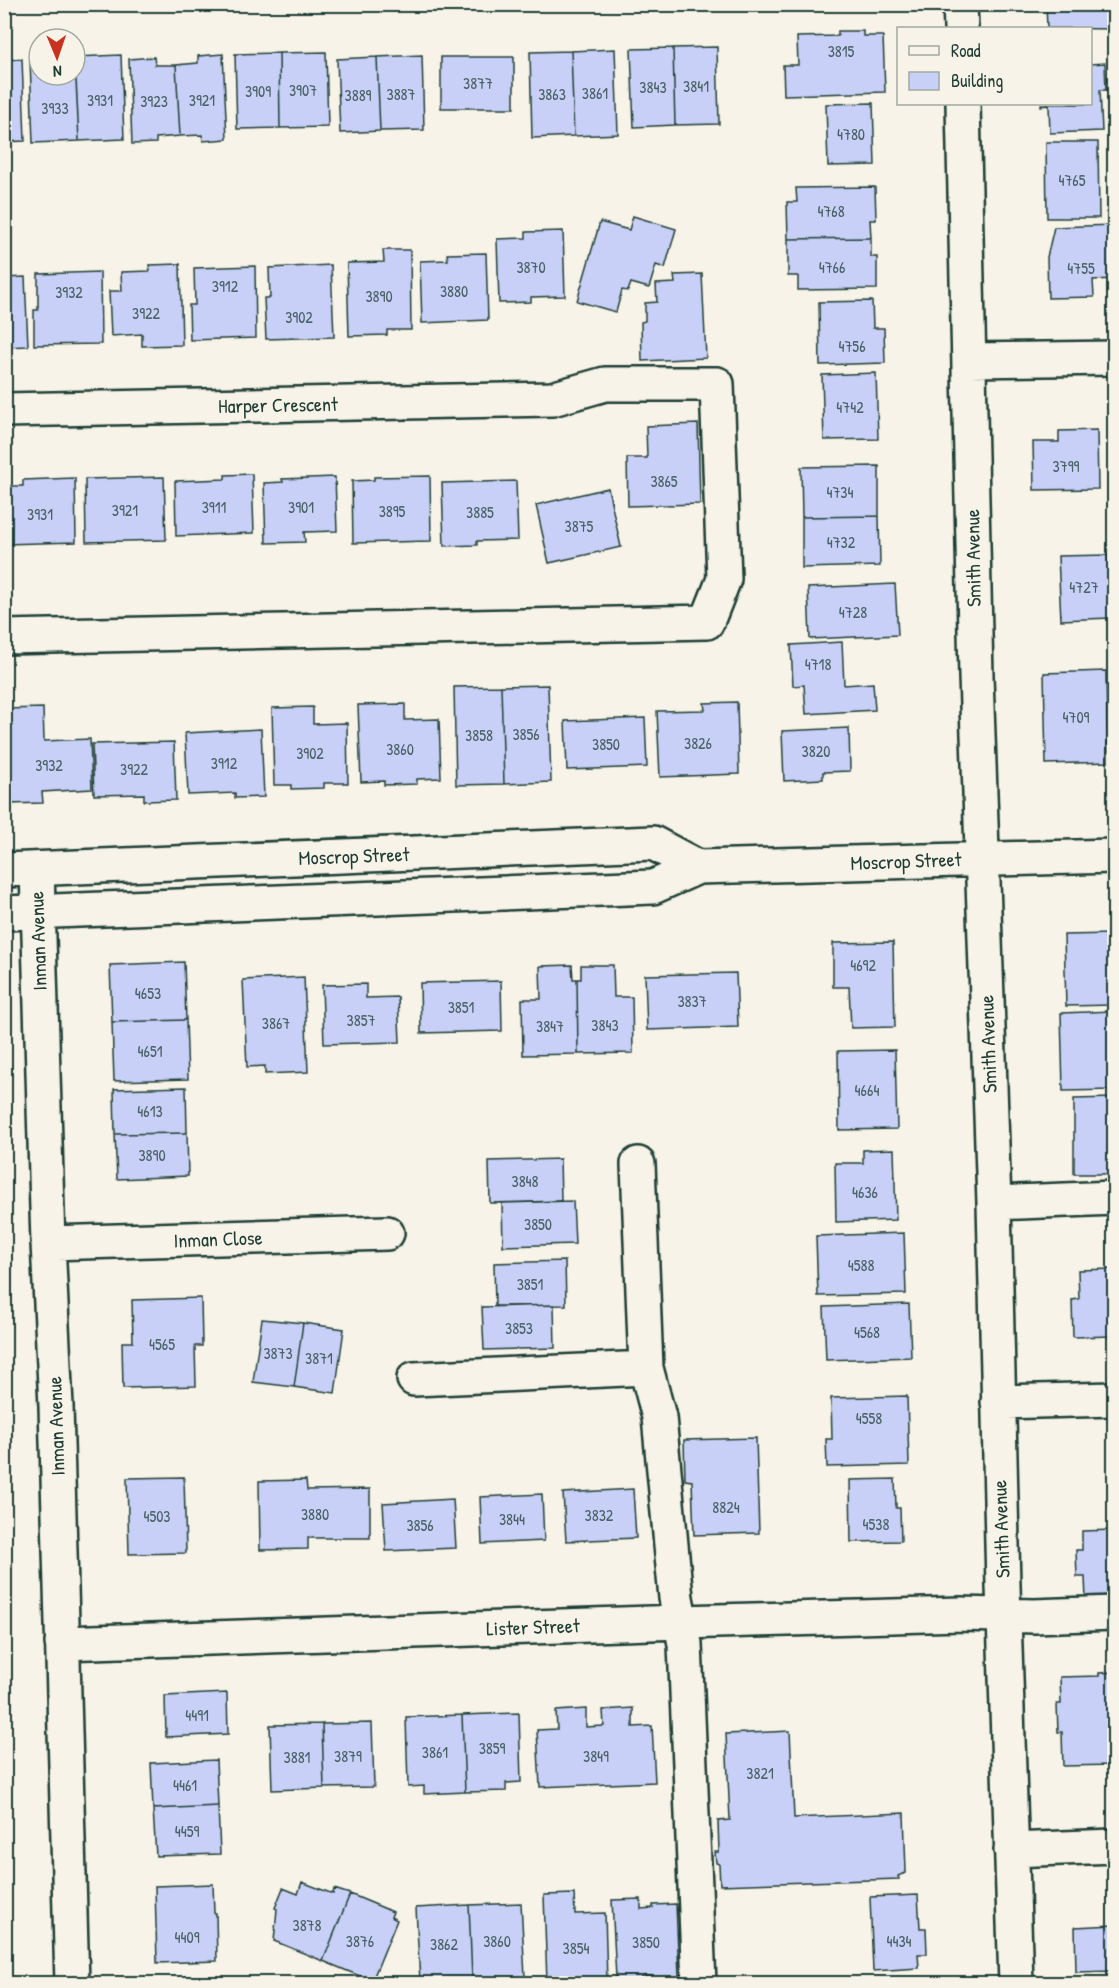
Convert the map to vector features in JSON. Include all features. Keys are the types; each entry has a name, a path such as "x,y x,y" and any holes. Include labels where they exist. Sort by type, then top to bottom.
{"street":[{"path":"960,4 961,27"},
{"name":"Smith Avenue","path":"963,105 982,859 1016,1983"},
{"path":"969,360 1114,358"},
{"name":"Harper Crescent","path":"4,410 552,399 606,384 717,384 724,579 707,622 4,637"},
{"name":"Moscrop Street","path":"4,870 653,843 698,867"},
{"name":"Moscrop Street","path":"4,913 653,886 698,867 1114,856"},
{"name":"Inman Avenue","path":"37,869 48,1243 56,1406 72,1983"},
{"path":"638,1164 646,1368 659,1418 676,1598 685,1644 699,1983"},
{"path":"994,1203 1114,1198"},
{"name":"Inman Close","path":"48,1243 387,1233"},
{"path":"414,1379 646,1368"},
{"path":"998,1402 1114,1399"},
{"name":"Lister Street","path":"62,1643 681,1622 962,1614 1114,1613"},
{"path":"1011,1850 1114,1846"}],"building":[{"path":"1046,4 1111,4 1112,29 1047,27"},
{"path":"838,31 863,31 863,36 883,36 885,92 784,95 783,65 798,65 797,37 838,36"},
{"path":"717,47 719,124 675,125 673,48"},
{"path":"673,48 675,125 634,127 631,49"},
{"path":"615,49 618,134 574,136 571,51"},
{"path":"571,51 574,136 532,138 530,52"},
{"path":"326,52 328,127 280,128 279,53"},
{"path":"279,53 280,128 237,129 235,54"},
{"path":"223,54 227,139 203,141 202,135 180,136 176,65 198,63 198,56"},
{"path":"121,55 124,139 79,141 76,87 87,87 87,56"},
{"path":"422,55 424,130 380,131 377,57"},
{"path":"154,57 155,65 176,65 180,136 156,138 156,143 132,144 129,59"},
{"path":"377,57 380,131 340,133 337,59"},
{"path":"441,57 514,57 514,108 441,108"},
{"path":"22,59 25,141 4,142 4,60"},
{"path":"1105,63 1106,90 1100,90 1102,131 1050,133 1049,105 1092,105 1092,64"},
{"path":"31,87 76,87 79,141 33,143"},
{"path":"873,103 875,165 828,166 826,104"},
{"path":"1046,142 1098,142 1099,218 1047,218"},
{"path":"875,187 876,220 870,220 871,238 788,239 787,202 797,202 796,188"},
{"path":"633,216 676,229 665,268 656,265 649,288 631,283 628,291 622,290 616,312 577,301 600,222 629,230"},
{"path":"1114,225 1114,279 1093,280 1094,297 1048,298 1047,257 1054,227"},
{"path":"563,231 565,296 531,297 531,302 499,303 497,239 526,238 526,232"},
{"path":"871,238 871,257 877,257 877,289 798,290 798,276 788,276 788,239"},
{"path":"383,250 410,250 411,330 387,330 387,335 349,336 347,263 384,262"},
{"path":"486,253 488,320 422,323 420,261 448,260 447,254"},
{"path":"180,264 182,345 142,346 142,334 111,336 109,291 122,291 121,272 150,271 149,265"},
{"path":"331,265 334,337 266,339 264,298 270,298 269,268"},
{"path":"255,266 256,338 190,340 189,305 195,305 194,268"},
{"path":"100,272 101,344 34,345 34,310 38,310 38,274"},
{"path":"702,274 706,358 642,361 641,322 645,321 645,303 657,302 656,284 675,283 674,275"},
{"path":"25,277 28,346 4,347 4,278"},
{"path":"872,301 873,328 884,328 885,363 820,365 819,302"},
{"path":"876,373 878,439 824,440 822,375"},
{"path":"698,424 700,504 628,506 627,458 647,458 646,426"},
{"path":"1097,430 1098,489 1034,490 1033,442 1059,442 1059,431"},
{"path":"879,466 879,516 802,517 801,467"},
{"path":"252,474 254,533 176,536 175,481 225,479 225,475"},
{"path":"430,476 431,541 353,543 352,481 374,480 374,477"},
{"path":"164,477 166,540 86,542 85,479"},
{"path":"335,477 337,531 304,532 305,542 266,543 264,483 283,482 282,479"},
{"path":"75,478 76,542 4,544 4,486 23,486 23,480"},
{"path":"516,481 518,540 477,541 477,545 444,546 442,483"},
{"path":"608,488 621,547 549,563 536,505"},
{"path":"879,516 880,566 802,568 802,517"},
{"path":"1108,555 1110,618 1061,620 1058,556"},
{"path":"895,584 898,635 810,639 808,588"},
{"path":"842,642 844,685 873,683 875,710 806,714 804,685 793,686 791,645"},
{"path":"1106,671 1108,762 1046,764 1044,673"},
{"path":"548,685 551,782 504,784 501,686"},
{"path":"501,686 504,784 456,785 454,687"},
{"path":"737,702 739,774 660,777 657,711 705,710 704,703"},
{"path":"405,704 405,720 439,719 441,778 417,779 417,784 384,785 384,781 361,782 358,705"},
{"path":"313,707 313,724 347,723 348,783 324,783 324,788 291,789 291,785 274,785 272,708"},
{"path":"43,708 44,741 90,739 92,789 42,792 43,803 8,804 4,709"},
{"path":"645,718 647,767 567,770 565,721"},
{"path":"849,728 850,771 823,772 823,779 784,781 782,731"},
{"path":"261,729 264,797 235,798 235,793 188,795 185,733"},
{"path":"174,742 176,800 144,801 144,794 94,795 92,744"},
{"path":"1114,934 1114,1005 1066,1006 1064,935"},
{"path":"893,942 895,1027 851,1028 849,987 833,987 833,943"},
{"path":"184,962 186,1020 112,1022 110,965"},
{"path":"572,965 573,979 577,979 578,1054 523,1055 522,999 541,999 540,966"},
{"path":"581,965 613,965 614,997 632,997 633,1053 578,1054 577,979 581,979"},
{"path":"736,973 738,1027 647,1030 645,975"},
{"path":"304,977 308,1072 265,1074 265,1066 247,1067 243,980"},
{"path":"501,981 502,1031 421,1033 420,983"},
{"path":"366,984 366,998 398,997 400,1042 324,1044 322,985"},
{"path":"1114,1011 1114,1090 1063,1091 1061,1013"},
{"path":"186,1020 188,1079 114,1081 112,1022"},
{"path":"895,1050 897,1129 839,1130 838,1051"},
{"path":"186,1087 187,1133 115,1134 114,1089"},
{"path":"1114,1098 1114,1174 1074,1174 1074,1099"},
{"path":"187,1133 188,1176 117,1179 115,1134"},
{"path":"894,1149 896,1220 836,1222 835,1163 863,1163 863,1150"},
{"path":"560,1159 561,1201 490,1203 489,1161"},
{"path":"573,1201 575,1244 503,1246 502,1203"},
{"path":"904,1233 906,1294 818,1296 816,1236"},
{"path":"565,1261 566,1305 495,1306 494,1263"},
{"path":"1114,1269 1114,1336 1073,1337 1072,1300 1079,1299 1078,1270"},
{"path":"201,1298 202,1346 195,1346 196,1386 123,1388 122,1342 133,1342 132,1300"},
{"path":"909,1304 911,1357 826,1360 824,1307"},
{"path":"554,1305 555,1348 484,1350 482,1307"},
{"path":"262,1319 303,1323 294,1387 253,1382"},
{"path":"303,1323 344,1329 335,1393 294,1387"},
{"path":"907,1396 909,1465 827,1467 826,1439 832,1439 831,1398"},
{"path":"756,1438 759,1533 694,1535 692,1481 685,1480 684,1440"},
{"path":"184,1477 186,1553 129,1554 127,1478"},
{"path":"895,1479 896,1508 900,1508 901,1541 851,1542 850,1480"},
{"path":"306,1480 307,1490 370,1489 370,1538 308,1538 308,1549 260,1550 259,1481"},
{"path":"633,1489 636,1538 566,1541 563,1493"},
{"path":"542,1494 544,1541 482,1544 480,1497"},
{"path":"453,1499 456,1548 386,1551 383,1503"},
{"path":"1114,1530 1114,1598 1086,1599 1085,1577 1077,1577 1076,1550 1082,1550 1082,1531"},
{"path":"1114,1672 1114,1765 1063,1766 1062,1732 1058,1732 1057,1704 1061,1704 1060,1677 1099,1676 1099,1673"},
{"path":"227,1693 228,1734 166,1737 165,1696"},
{"path":"633,1708 633,1727 652,1726 655,1782 540,1787 537,1730 557,1729 556,1711 586,1709 586,1727 604,1726 603,1710"},
{"path":"519,1713 521,1782 506,1783 506,1791 465,1792 462,1715"},
{"path":"462,1715 465,1792 424,1794 424,1786 408,1787 406,1717"},
{"path":"372,1723 374,1787 324,1788 322,1724"},
{"path":"322,1724 324,1788 272,1790 270,1725"},
{"path":"790,1731 794,1818 904,1813 906,1873 898,1876 899,1879 720,1885 719,1864 716,1863 715,1852 719,1852 718,1821 730,1820 726,1734"},
{"path":"216,1760 218,1806 153,1809 151,1763"},
{"path":"218,1806 220,1854 156,1856 153,1809"},
{"path":"302,1882 333,1894 334,1889 350,1894 323,1961 274,1941 277,1909 275,1908 283,1888 298,1894"},
{"path":"213,1884 217,1961 157,1963 155,1886"},
{"path":"350,1894 393,1912 391,1917 397,1920 372,1981 323,1961"},
{"path":"574,1894 575,1914 605,1913 607,1982 547,1983 544,1895"},
{"path":"918,1895 920,1928 926,1928 927,1954 918,1954 919,1968 873,1971 870,1897"},
{"path":"641,1899 641,1909 653,1908 653,1905 676,1904 679,1976 674,1981 657,1982 652,1976 644,1976 637,1982 621,1983 616,1978 612,1900"},
{"path":"521,1903 525,1977 472,1979 469,1905"},
{"path":"469,1905 472,1979 420,1982 416,1908"},
{"path":"1114,1925 1114,1971 1076,1972 1075,1927"}]}
